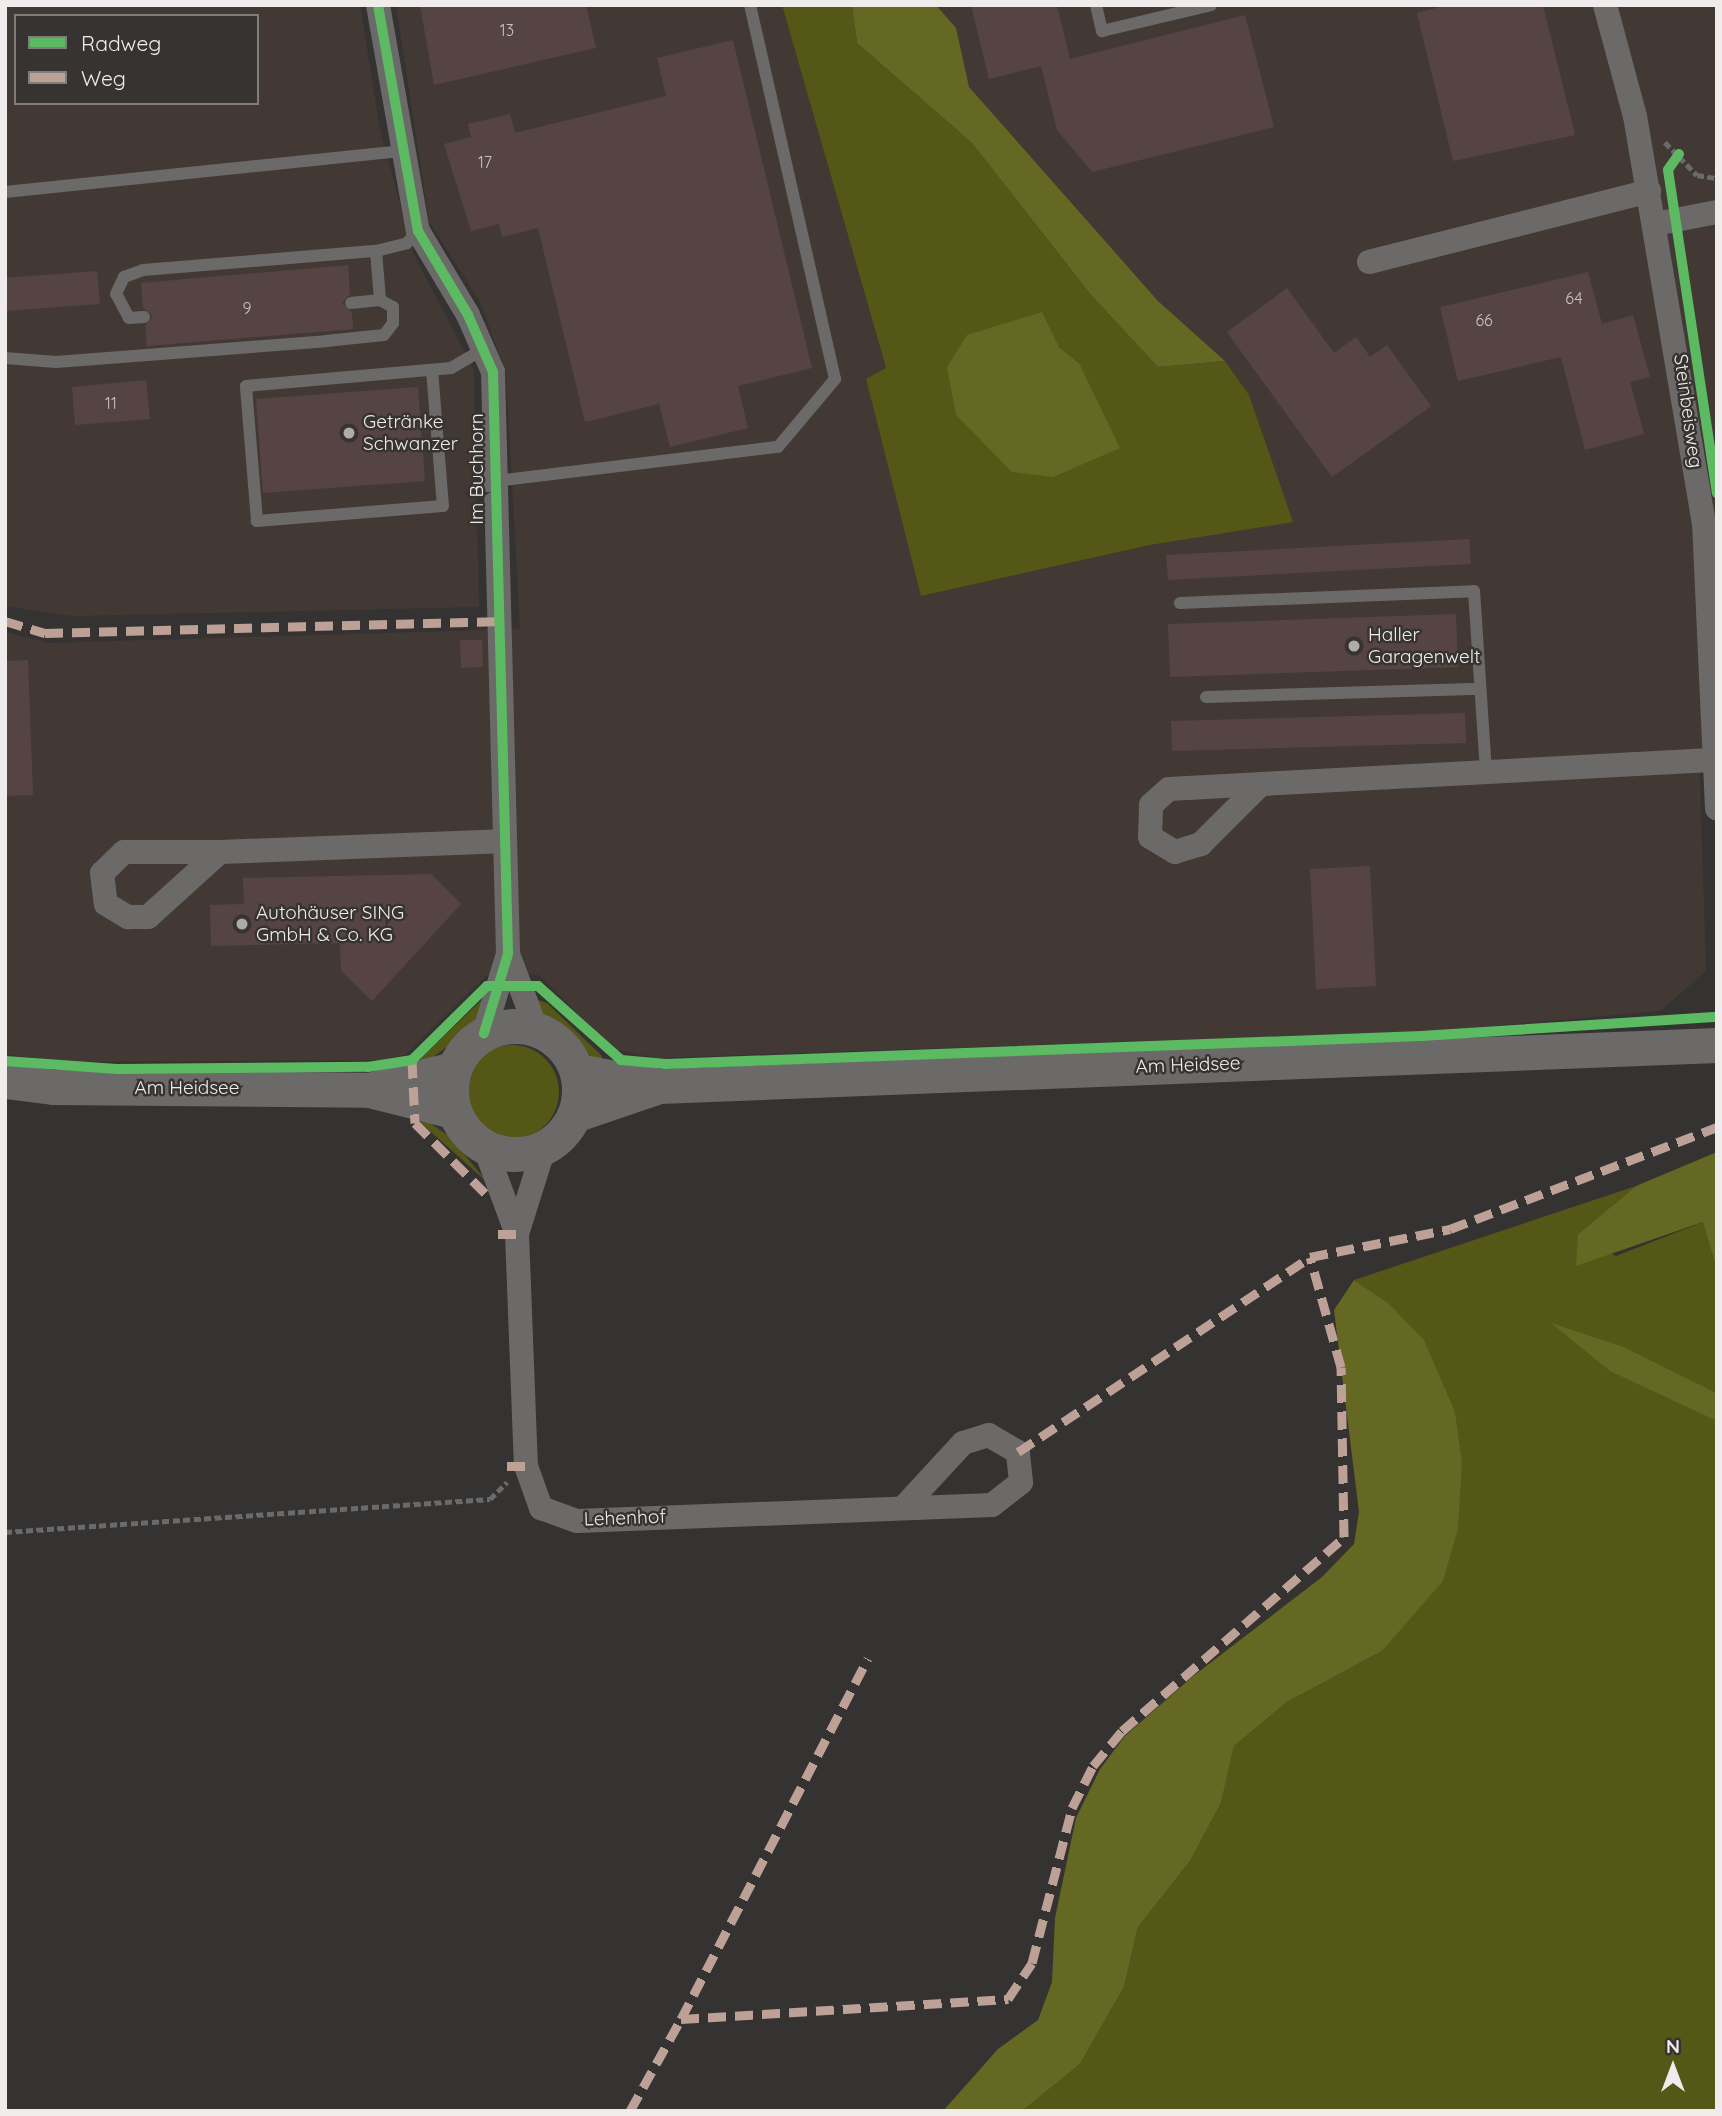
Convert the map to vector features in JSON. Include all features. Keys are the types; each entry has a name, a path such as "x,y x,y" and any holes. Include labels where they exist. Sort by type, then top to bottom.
{"main road":[{"path":"515,1025 536,1028 568,1053 577,1071 574,1115 544,1148 515,1155 485,1148 466,1132 453,1111 453,1069 484,1033 515,1025"},
{"name":"Am Heidsee","path":"577,1071 659,1086 1717,1045"},
{"name":"Am Heidsee","path":"369,1090 453,1069"},
{"name":"Am Heidsee","path":"5,1081 53,1087 369,1090 453,1111"},
{"name":"Am Heidsee","path":"574,1115 659,1086"}],"street":[{"name":"Im Buchhorn","path":"378,5 418,231 485,348 493,372 502,841 508,954 536,1028"},
{"name":"Steinbeisweg","path":"1605,5 1635,116 1704,522 1712,760 1717,809"},
{"path":"1368,262 1649,191"},
{"path":"1655,225 1717,212"},
{"path":"1261,784 1712,760"},
{"path":"220,852 502,841"},
{"name":"Im Buchhorn","path":"484,1033 508,954"},
{"name":"Lehenhof","path":"485,1148 517,1234 526,1466 541,1508 577,1521 904,1507"},
{"name":"Lehenhof","path":"517,1234 544,1148"}],"lane":[{"path":"495,481 778,447 835,379 750,5"},
{"path":"1096,5 1102,31 1211,5"},
{"path":"5,192 403,151"},
{"path":"144,317 129,318 116,294 124,277 143,270 376,251 407,243 418,231"},
{"path":"376,251 380,300"},
{"path":"5,358 56,362 384,335 393,307 380,300 351,303"},
{"path":"432,370 443,506 257,522 246,386 450,368 485,348"},
{"path":"1180,603 1474,591 1486,773"},
{"path":"1206,697 1480,689"}],"path":[{"path":"1635,116 1697,175 1717,178"},
{"path":"5,1532 490,1499 507,1474"}],"shaded area":[{"path":"5,5 360,5 380,129 413,253 474,370 479,607 72,616 5,606"},
{"path":"396,5 782,5 886,369 866,380 922,596 1150,545 1292,522 1249,395 1225,361 1158,301 968,87 956,28 937,5 1717,5 1717,750 1699,751 1706,971 1660,1011 1436,1031 655,1058 613,1049 539,975 486,976 405,1055 385,1060 62,1062 5,1054 5,632 48,643 520,629 506,373 480,302 429,221"},
{"path":"782,5 852,5 857,43 972,143 1091,295 1158,367 1225,361 1249,395 1293,522 1150,545 921,596 866,379 886,368","holes":["1059,347 1079,363 1053,477"]},
{"path":"487,995 472,1028 421,1066 421,1058"},
{"path":"535,999 547,1003 602,1056 602,1065 550,1025"},
{"path":"512,1045 530,1049 545,1059 555,1074 559,1092 555,1110 545,1125 530,1135 512,1139 494,1135 479,1125 469,1110 465,1092 469,1074 479,1059 494,1049"},
{"path":"420,1116 450,1137 487,1182 421,1123"},
{"path":"1636,1186 1578,1234 1616,1256 1703,1222 1717,1271 1717,1393 1624,1347 1717,1421 1717,2111 1022,2111 1080,2064 1124,1987 1138,1927 1190,1861 1221,1803 1234,1746 1287,1702 1382,1651 1387,1302 1354,1280"}],"green space":[{"path":"852,5 936,5 956,28 969,87 1158,301 1225,361 1158,367 1091,295 972,143 857,43"},
{"path":"1042,312 1059,347 1079,363 1120,448 1053,477 1012,472 956,415 947,367 967,335"},
{"path":"1717,1152 1717,1271 1703,1222 1576,1266 1578,1234 1636,1186"},
{"path":"1354,1280 1387,1302 1424,1340 1455,1412 1462,1462 1458,1529 1443,1581 1382,1651 1287,1702 1234,1746 1221,1803 1190,1861 1138,1927 1124,1987 1080,2064 1022,2111 943,2111 998,2049 1038,2020 1052,1982 1055,1918 1076,1818 1100,1769 1125,1736 1192,1677 1322,1577 1354,1544 1359,1512 1334,1310"},
{"path":"1551,1323 1624,1347 1717,1393 1717,1421 1610,1371"}],"building":[{"path":"420,5 586,5 596,48 434,85"},
{"path":"971,5 1057,5 1070,59 1245,15 1274,127 1092,172 1057,130 1041,66 989,79"},
{"path":"1447,5 1543,5 1575,135 1453,161 1417,13"},
{"path":"733,40 812,368 738,386 748,428 670,447 659,404 585,422 538,228 502,237 499,224 471,231 444,144 471,137 468,124 510,114 515,133 666,96 657,58"},
{"path":"348,265 350,294 342,303 352,312 353,329 147,346 145,326 153,316 143,308 141,283"},
{"path":"97,271 100,304 5,311 5,278"},
{"path":"1588,272 1602,324 1633,315 1650,377 1630,382 1644,434 1585,450 1561,357 1458,381 1440,307"},
{"path":"1287,288 1334,353 1356,337 1370,357 1387,345 1431,406 1332,477 1227,332"},
{"path":"146,380 150,419 75,425 72,387"},
{"path":"418,387 425,481 263,493 256,399"},
{"path":"1469,539 1471,564 1168,580 1166,555"},
{"path":"1456,614 1458,667 1170,677 1168,624"},
{"path":"460,640 482,640 483,667 461,668"},
{"path":"28,660 33,795 5,796 5,661"},
{"path":"1465,713 1466,743 1172,751 1171,721"},
{"path":"1370,866 1376,986 1316,989 1310,869"},
{"path":"431,874 461,904 372,1001 341,971 340,943 211,946 210,905 244,904 243,878"}],"marked path":[{"path":"5,621 45,633 496,621"},
{"path":"412,1060 415,1123 491,1199"},
{"path":"1018,1452 1310,1257 1450,1229 1717,1127"},
{"path":"498,1234 517,1234"},
{"path":"630,2111 681,2019 1008,1999 1032,1963 1072,1808 1093,1766 1122,1731 1344,1537 1341,1367 1310,1257"},
{"path":"507,1466 526,1466"},
{"path":"681,2019 868,1659"}],"cycle path":[{"path":"378,5 418,231 468,315 493,372 508,954 484,1033"},
{"path":"1679,154 1668,170 1717,493"},
{"path":"5,1061 117,1069 368,1067 412,1060 487,986 538,986 621,1060 666,1064 1421,1036 1717,1017"}],"place":[{"name":"Getränke Schwanzer","path":"349,433"},
{"name":"Haller Garagenwelt","path":"1354,646"},
{"name":"Autohäuser SING GmbH & Co. KG","path":"242,924"}]}
